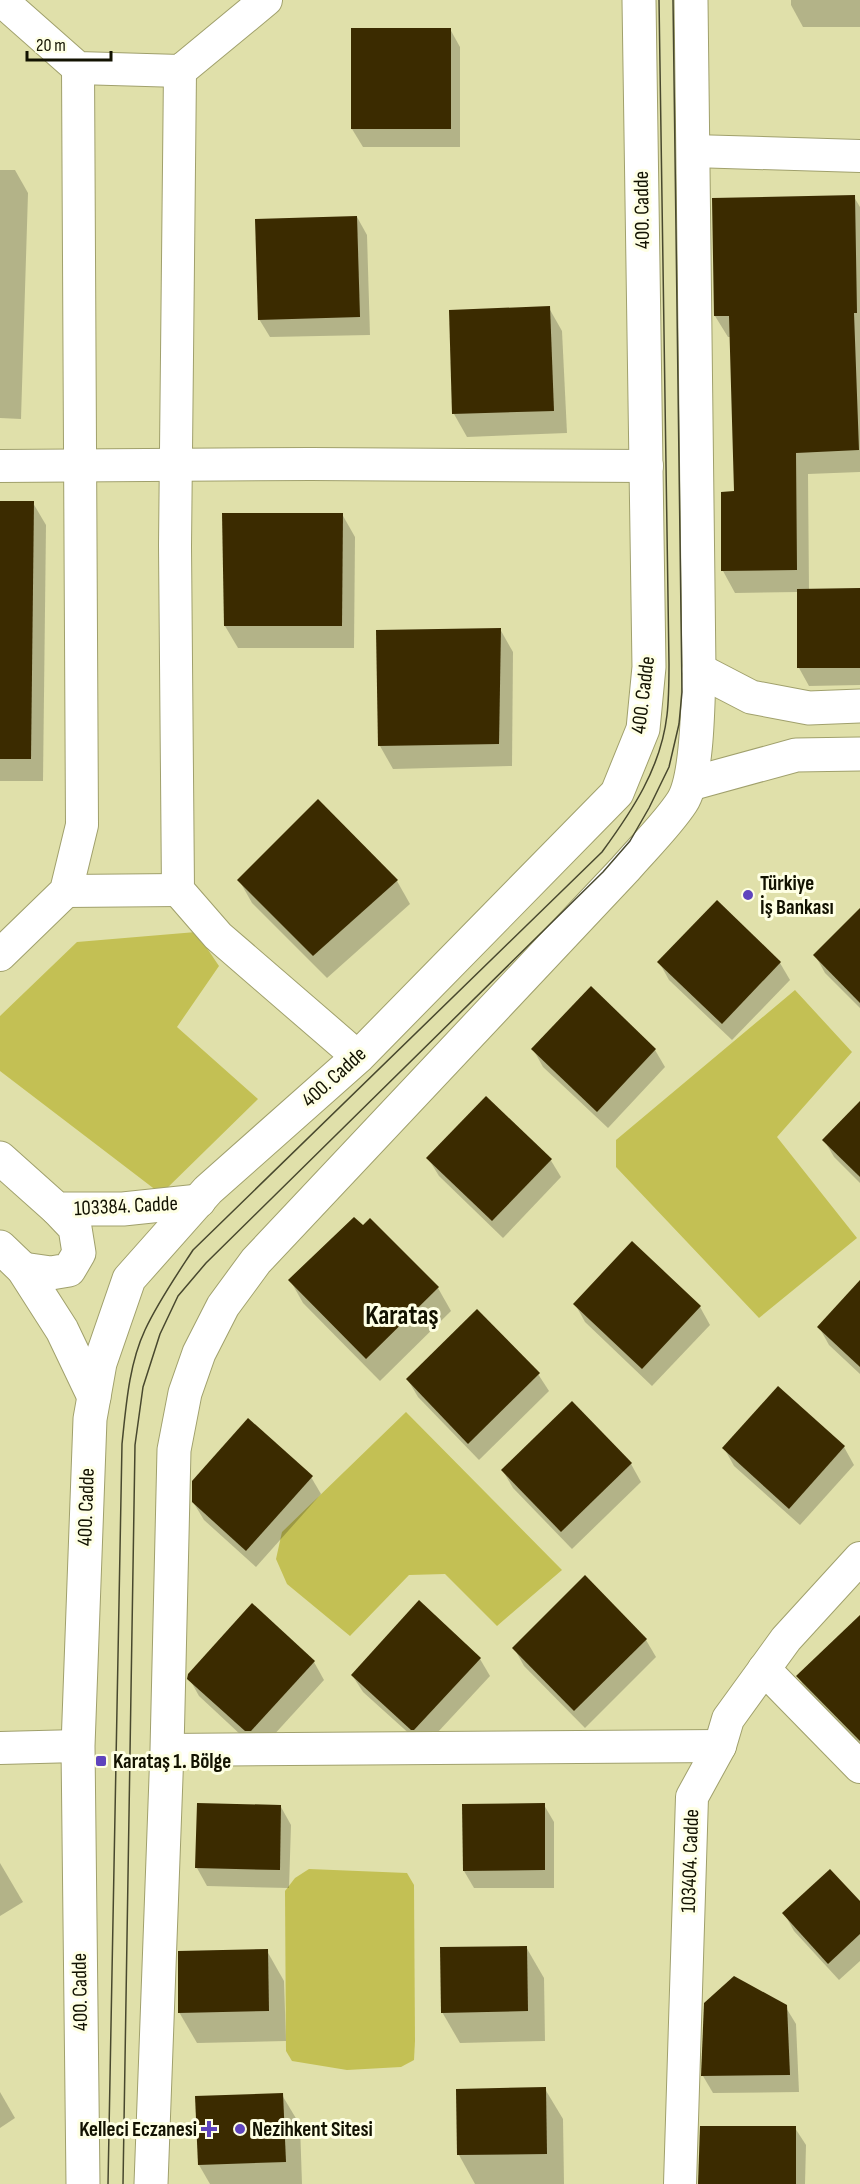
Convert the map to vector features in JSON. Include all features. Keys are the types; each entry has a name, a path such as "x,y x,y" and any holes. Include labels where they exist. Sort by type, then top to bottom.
{"main road":[{"name":"400. Cadde","path":"82,2184 78,1746 90,1419 100,1363 129,1279 208,1191 358,1058 617,793 643,729 648,678 647,466 639,0"},
{"path":"151,2184 167,1750 174,1450 185,1393 199,1353 223,1306 256,1262 625,869 683,801 690,784 697,729 699,670 691,0"},
{"path":"699,670 751,697 809,708 860,706"},
{"path":"690,784 796,755 860,754"},
{"name":"103384. Cadde","path":"0,1158 57,1209 123,1209 198,1201"},
{"path":"23,1269 51,1273 69,1270 79,1253 75,1228 57,1209"},
{"path":"0,1247 23,1269 62,1330 94,1397"}],"street":[{"path":"1,0 78,68 180,70 266,0"},
{"path":"0,955 66,891 82,825 78,68"},
{"path":"180,70 176,465 178,890 218,936 358,1058"},
{"path":"693,151 860,156"},
{"path":"0,466 647,466"},
{"path":"66,891 178,890"},
{"name":"103404. Cadde","path":"680,2184 692,1797 720,1746 728,1719 786,1639 860,1558"},
{"path":"764,1670 860,1767"},
{"path":"0,1748 78,1746"},
{"path":"167,1750 720,1746"}],"shaded area":[{"path":"196,932 219,966 177,1027 258,1099 161,1194 0,1071 0,1016 77,942"},
{"path":"795,990 852,1052 777,1137 857,1238 759,1318 616,1167 616,1140"},
{"path":"406,1412 562,1570 497,1626 445,1574 409,1575 350,1636 287,1584 276,1559 282,1532"},
{"path":"309,1869 407,1873 414,1885 414,2060 401,2067 347,2070 292,2061 286,2051 285,1891 295,1878"}],"building":[{"path":"351,28 451,28 451,129 351,129"},
{"path":"855,195 857,313 854,313 859,450 796,453 797,570 721,571 721,492 734,491 729,316 714,316 712,198"},
{"path":"357,216 360,317 258,320 255,219"},
{"path":"550,306 554,411 452,414 449,310"},
{"path":"0,501 34,501 31,759 0,759"},
{"path":"222,513 343,513 342,626 224,626"},
{"path":"860,588 860,668 797,668 797,589"},
{"path":"501,628 499,744 378,746 376,630"},
{"path":"318,799 398,880 313,956 237,880"},
{"path":"717,900 781,962 722,1024 657,962"},
{"path":"860,908 860,1003 813,955"},
{"path":"591,986 656,1049 597,1112 531,1049"},
{"path":"486,1096 552,1159 492,1221 426,1158"},
{"path":"860,1101 860,1177 822,1140"},
{"path":"354,1217 363,1225 370,1218 439,1287 366,1359 288,1280"},
{"path":"632,1241 701,1306 642,1369 573,1304"},
{"path":"860,1280 860,1367 817,1327"},
{"path":"477,1309 540,1373 468,1444 406,1379"},
{"path":"778,1386 845,1446 789,1509 722,1448"},
{"path":"572,1401 632,1463 561,1532 501,1470"},
{"path":"248,1418 313,1476 246,1551 192,1502 192,1481"},
{"path":"585,1575 647,1639 574,1711 512,1648"},
{"path":"419,1600 481,1658 414,1730 411,1730 351,1675"},
{"path":"252,1603 315,1661 251,1731 245,1731 187,1679 188,1674"},
{"path":"860,1615 860,1741 796,1676"},
{"path":"197,1803 281,1805 280,1870 195,1868"},
{"path":"545,1803 545,1870 463,1871 462,1804"},
{"path":"830,1869 860,1901 860,1934 828,1964 782,1913"},
{"path":"527,1946 528,2011 441,2013 440,1947"},
{"path":"268,1949 269,2011 178,2013 178,1951"},
{"path":"734,1976 787,2005 790,2075 701,2076 704,2003"},
{"path":"546,2087 547,2154 457,2155 456,2089"},
{"name":"Nezihkent Sitesi","path":"283,2093 286,2162 198,2165 195,2096"},
{"path":"700,2126 796,2126 796,2184 698,2184"}],"tram line":[{"path":"108,2184 122,1444 129,1386 140,1343 156,1309 193,1250 602,852 634,805 652,771 664,734 669,664 659,0"},
{"path":"123,2184 135,1445 143,1387 160,1334 178,1296 206,1263 603,872 630,841 669,767 679,724 682,692 673,0"}],"place":[{"name":"Türkiye İş Bankası","path":"748,895"},
{"name":"Karataş 1. Bölge","path":"101,1761"},
{"name":"Kelleci Eczanesi","path":"209,2129"},
{"name":"Nezihkent Sitesi","path":"240,2129"}],"district":[{"name":"Karataş","path":"402,1316"}]}
